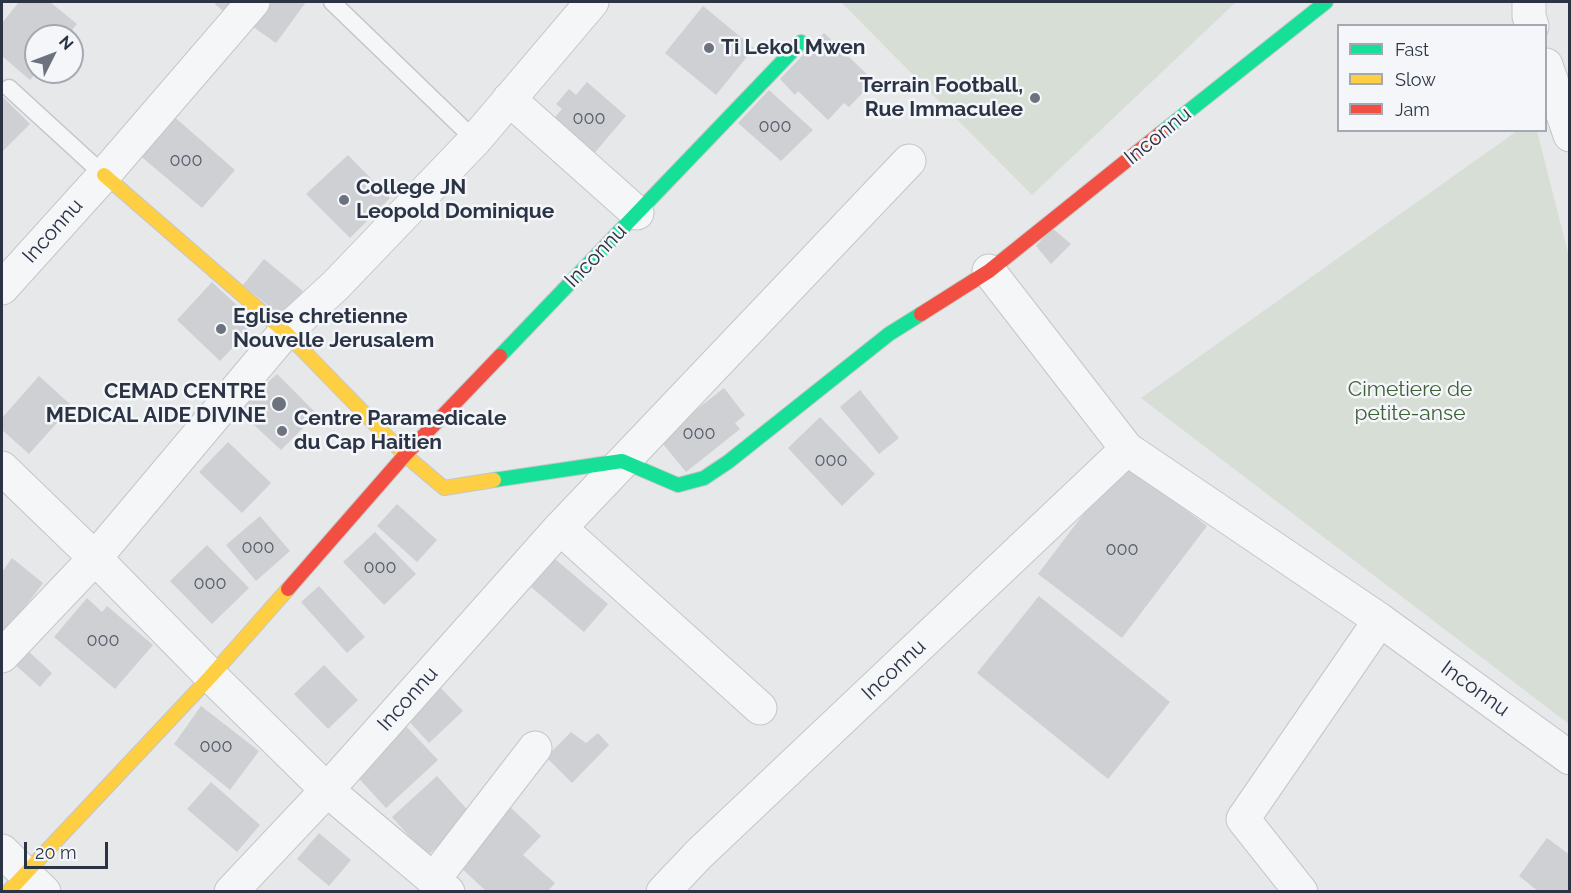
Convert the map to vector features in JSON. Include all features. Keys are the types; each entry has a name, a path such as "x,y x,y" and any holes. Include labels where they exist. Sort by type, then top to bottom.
{"street":[{"name":"Inconnu","path":"2,288 104,175 253,2"},
{"path":"2,656 96,558 285,332 336,285 474,140 592,2"},
{"name":"Inconnu","path":"622,461 678,485 704,478 728,462 889,334 989,271 1326,2"},
{"path":"1529,2 1531,24"},
{"name":"Inconnu","path":"20,877 210,676 405,455 801,42"},
{"path":"1547,71 1569,135"},
{"name":"Inconnu","path":"509,99 637,213"},
{"name":"Inconnu","path":"231,891 327,790 622,461 909,161"},
{"path":"104,175 285,332 405,455 444,488 622,461"},
{"name":"Inconnu","path":"989,271 1127,449 1380,620 1569,758"},
{"name":"Inconnu","path":"663,891 699,854 1127,449"},
{"path":"2,468 96,558 210,676 327,790 441,887 535,748"},
{"path":"560,528 760,708"},
{"path":"1301,891 1243,819 1380,620"}],"lane":[{"path":"332,2 474,140"},
{"path":"9,88 104,175"}],"green space":[{"name":"Terrain Football, Rue Immaculee","path":"841,2 1236,2 1032,195"},
{"name":"Cimetiere de petite-anse","path":"1516,132 1537,132 1569,257 1569,724 1141,398"}],"building":[{"path":"19,2 50,2 77,24 24,24 24,75 2,56 2,23"},
{"path":"213,2 232,2 223,11"},
{"path":"260,2 306,2 276,43 246,22"},
{"path":"703,6 754,48 716,95 665,53"},
{"path":"824,33 874,81 849,107 844,103 828,120 798,91 795,95 780,79"},
{"path":"587,82 626,116 591,157 551,122 562,109 556,104 569,89 576,95"},
{"path":"769,90 813,130 781,161 738,123"},
{"path":"2,96 30,124 2,152"},
{"path":"171,114 235,170 202,208 137,153"},
{"path":"348,155 390,198 350,238 306,194"},
{"path":"1052,228 1071,244 1051,264 1036,246"},
{"path":"264,259 303,291 282,317 243,285"},
{"path":"212,282 256,323 220,361 177,320"},
{"path":"277,374 317,414 281,450 238,410"},
{"path":"39,376 72,406 29,454 2,430 2,418"},
{"path":"724,388 745,415 735,423 740,429 686,472 659,439"},
{"path":"860,390 899,438 879,454 840,407"},
{"path":"820,417 875,474 842,506 788,448"},
{"path":"228,442 271,483 242,513 199,472"},
{"path":"1123,462 1207,526 1122,638 1038,574"},
{"path":"397,504 437,540 417,562 377,526"},
{"path":"260,516 290,551 256,581 226,545"},
{"path":"375,532 416,574 384,605 343,562"},
{"path":"207,545 249,588 212,624 170,581"},
{"path":"12,558 43,583 2,638 2,572"},
{"path":"555,559 608,604 584,632 531,587"},
{"path":"319,586 365,637 347,653 301,602"},
{"path":"1039,596 1170,702 1108,779 977,673"},
{"path":"87,598 102,612 107,606 153,645 115,689 54,637"},
{"path":"26,649 52,673 40,687 13,663"},
{"path":"324,665 358,700 328,729 294,694"},
{"path":"439,686 463,711 429,743 406,718"},
{"path":"201,706 259,751 230,790 174,744"},
{"path":"405,725 438,760 386,808 353,772"},
{"path":"571,732 586,743 598,733 609,745 572,783 546,757"},
{"path":"437,776 472,815 427,856 392,817"},
{"path":"211,782 260,825 237,852 187,809"},
{"path":"509,806 541,836 523,855 555,883 547,892 487,892 457,864"},
{"path":"319,833 351,860 329,886 297,859"},
{"path":"1547,838 1570,855 1570,892 1539,892 1519,876"}],"traffic: fast":[{"path":"1161,133 1326,2"},
{"path":"500,356 801,42"},
{"path":"494,480 622,461 678,485 704,478 728,462 889,334 921,314"}],"traffic: slow":[{"path":"104,175 285,332 405,455 444,488 494,480"},
{"path":"8,892 211,676 288,589"}],"traffic: jam":[{"path":"921,314 989,271 1161,133"},
{"path":"288,589 405,455 500,356"}],"place":[{"name":"Ti Lekol Mwen","path":"709,48"},
{"name":"Terrain Football, Rue Immaculee","path":"1035,98"},
{"name":"College JN Leopold Dominique","path":"344,200"},
{"name":"Eglise chretienne Nouvelle Jerusalem","path":"221,329"},
{"name":"CEMAD CENTRE MEDICAL AIDE DIVINE","path":"279,404"},
{"name":"Centre Paramedicale du Cap Haitien","path":"282,431"}]}
